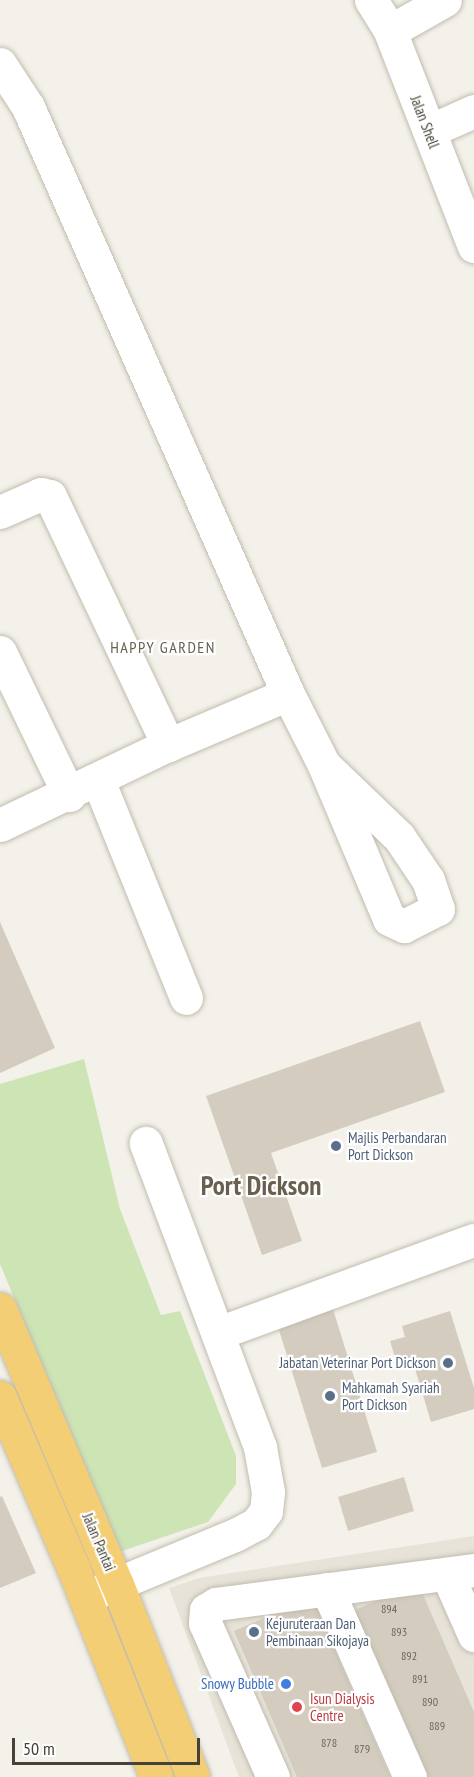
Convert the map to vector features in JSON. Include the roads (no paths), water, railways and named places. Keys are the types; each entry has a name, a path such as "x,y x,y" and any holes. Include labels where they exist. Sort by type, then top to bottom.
{"highway":[{"name":"Jalan Pantai","path":"0,1309 117,1584 193,1777"},
{"path":"0,1397 85,1597 156,1777"}],"street":[{"name":"Jalan Shell","path":"371,0 390,32 474,246"},
{"path":"390,32 445,0"},
{"path":"0,64 27,108 288,694 324,765"},
{"path":"429,131 474,111"},
{"path":"0,512 41,494 50,496 168,745"},
{"path":"0,652 69,795"},
{"path":"0,825 69,795 168,745 288,694"},
{"path":"98,780 186,998"},
{"path":"85,1597 235,1535 256,1524 266,1511 268,1492 260,1447 146,1143"},
{"path":"218,1333 474,1240"},
{"path":"273,1777 205,1623 206,1610 216,1604 461,1572 474,1635"},
{"path":"327,1589 410,1777"}],"place":[{"name":"Majlis Perbandaran Port Dickson","path":"336,1146"},
{"name":"Jabatan Veterinar Port Dickson","path":"448,1363"},
{"name":"Mahkamah Syariah Port Dickson","path":"330,1396"},
{"name":"Kejuruteraan Dan Pembinaan Sikojaya","path":"254,1632"},
{"name":"Snowy Bubble","path":"286,1684"},
{"name":"Isun Dialysis Centre","path":"297,1707"}],"district":[{"name":"HAPPY GARDEN","path":"163,647"},
{"name":"Port Dickson","path":"261,1186"}]}
